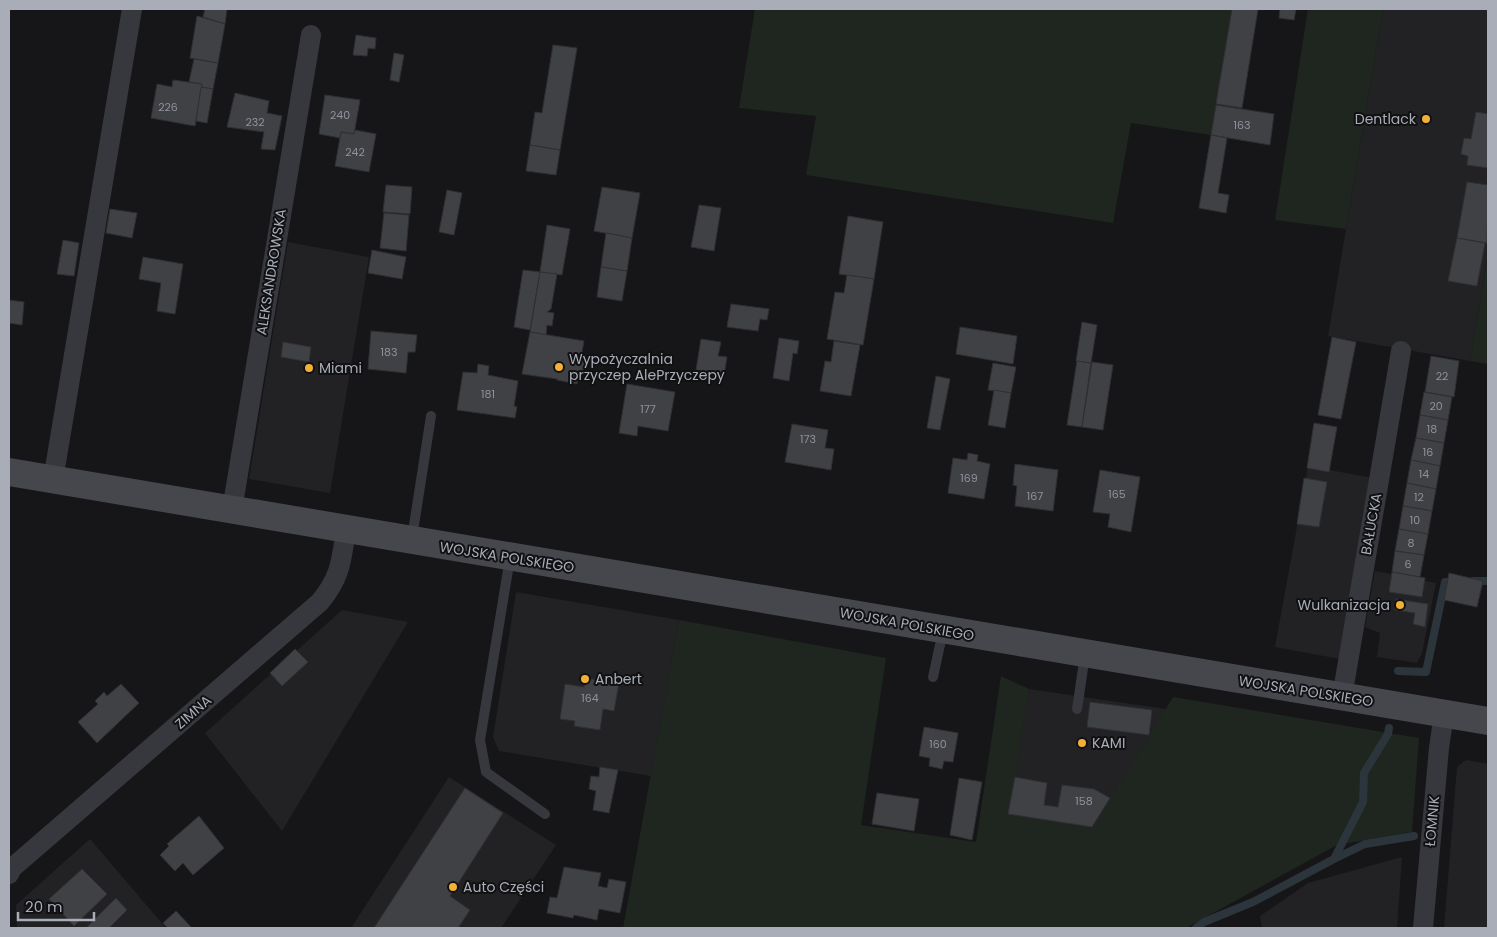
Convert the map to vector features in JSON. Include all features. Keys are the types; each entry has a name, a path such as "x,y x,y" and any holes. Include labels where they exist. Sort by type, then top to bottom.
{"main road":[{"path":"9,472 336,528"},
{"name":"WOJSKA POLSKIEGO","path":"336,528 1488,721"}],"street":[{"path":"53,480 132,9"},
{"name":"ALEKSANDROWSKA","path":"232,510 311,35"},
{"name":"BAŁUCKA","path":"1342,697 1401,351"},
{"name":"ZIMNA","path":"9,874 12,868 320,602 336,579 340,566 336,528"},
{"name":"ŁOMNIK","path":"1423,928 1439,748 1444,714"}],"lane":[{"path":"411,541 431,416"},
{"path":"510,557 480,740 486,772 545,814"},
{"path":"933,677 943,630"},
{"path":"1077,708 1085,654"}],"shaded area":[{"path":"755,9 1232,9 1211,135 1131,123 1113,223 806,175 816,116 739,108"},
{"path":"1308,9 1383,9 1346,229 1275,220"},
{"name":"Dentlack","path":"1383,9 1488,9 1488,255 1470,361 1328,336"},
{"name":"Miami","path":"288,242 369,257 330,493 249,479"},
{"path":"1488,255 1488,364 1470,361"},
{"path":"1308,466 1373,478 1340,659 1275,647"},
{"name":"Wulkanizacja","path":"1375,571 1436,583 1422,653 1417,663 1377,657 1380,633 1365,627"},
{"name":"Anbert","path":"516,592 679,620 651,776 499,751 493,737"},
{"path":"342,610 408,622 282,831 205,733"},
{"path":"679,620 886,658 861,825 976,842 1001,676 1029,689 1009,814 1092,827 1173,697 1419,738 1412,832 1337,845 1186,928 623,928"},
{"name":"KAMI","path":"1029,689 1166,709 1092,827 1008,814"},
{"path":"1466,760 1488,764 1488,928 1444,928 1457,767"},
{"name":"Auto Części","path":"449,777 556,845 501,928 351,928"},
{"path":"90,839 166,928 17,928 16,905"},
{"path":"1402,857 1397,928 1262,928 1260,916 1308,883"}],"building":[{"path":"205,9 227,9 225,24 203,17"},
{"path":"1232,9 1258,9 1242,108 1216,104"},
{"path":"1280,9 1296,9 1294,20 1279,18"},
{"path":"197,16 225,24 218,63 190,58"},
{"path":"356,35 376,38 375,49 368,48 367,56 353,55"},
{"path":"553,45 577,48 560,150 530,145 535,112 542,113"},
{"path":"394,53 404,55 399,82 390,80"},
{"path":"194,59 218,63 213,89 201,87 202,84 189,82"},
{"path":"173,80 202,84 195,126 151,118 157,84 172,87"},
{"path":"201,87 213,89 207,123 196,121"},
{"path":"235,93 269,101 267,113 282,116 275,150 261,149 264,132 227,127"},
{"path":"325,95 360,100 354,134 341,132 340,138 319,134"},
{"path":"1216,105 1274,114 1270,145 1211,135"},
{"path":"1476,112 1488,114 1488,168 1467,165 1468,156 1461,154 1464,138 1471,139"},
{"path":"355,130 376,134 369,172 335,166 341,132 354,134"},
{"path":"1211,135 1227,138 1218,193 1229,195 1226,213 1199,208"},
{"path":"530,145 560,150 556,175 526,171"},
{"path":"1467,182 1488,185 1487,243 1457,238"},
{"path":"386,185 412,187 410,214 383,212"},
{"path":"602,187 640,193 632,238 594,231"},
{"path":"447,190 462,193 454,235 439,232"},
{"path":"699,205 721,208 714,251 691,247"},
{"path":"110,209 137,213 132,238 106,233"},
{"path":"384,213 409,215 406,251 380,248"},
{"path":"848,216 883,222 874,279 839,274"},
{"path":"547,225 570,229 562,275 540,272"},
{"path":"606,233 632,238 627,271 601,267"},
{"path":"1457,238 1485,243 1477,286 1448,281"},
{"path":"63,240 79,243 74,276 57,274"},
{"path":"372,250 406,257 402,279 368,273"},
{"path":"143,257 183,264 175,314 157,311 161,283 139,279"},
{"path":"601,267 627,271 622,301 597,297"},
{"path":"523,270 540,272 530,330 514,327"},
{"path":"540,272 557,274 551,309 547,312 554,313 552,326 547,325 546,335 530,332"},
{"path":"847,275 874,279 863,345 827,339 835,292 844,293"},
{"path":"9,300 24,302 22,325 9,323"},
{"path":"731,304 769,309 767,320 760,319 758,331 727,327"},
{"path":"1082,322 1097,325 1091,363 1076,361"},
{"path":"960,327 1017,336 1013,364 956,354"},
{"path":"371,331 417,335 415,352 408,352 406,373 368,369"},
{"path":"530,332 584,341 581,357 587,358 584,373 579,372 577,384 522,374"},
{"path":"1332,337 1356,342 1341,419 1318,415"},
{"path":"779,338 799,341 797,354 793,353 789,381 773,378"},
{"path":"701,339 721,342 718,356 727,357 724,375 696,370"},
{"path":"834,341 860,345 851,396 820,391 825,361 831,362"},
{"path":"283,342 311,347 309,362 281,357"},
{"path":"1431,356 1459,361 1454,397 1425,392"},
{"path":"1077,361 1091,363 1082,427 1067,425"},
{"path":"1092,362 1113,365 1103,430 1082,427"},
{"path":"993,363 1016,367 1011,393 988,390"},
{"path":"478,364 489,366 488,375 518,381 514,406 517,407 515,418 457,410 463,372 477,373"},
{"path":"936,376 950,379 940,430 927,428"},
{"path":"627,384 675,392 668,431 638,426 637,436 619,433"},
{"path":"994,390 1011,393 1005,428 988,425"},
{"path":"1424,392 1452,397 1448,420 1420,415"},
{"path":"1420,415 1448,420 1444,443 1416,438"},
{"path":"1314,423 1337,427 1329,472 1307,468"},
{"path":"792,424 828,430 825,448 834,449 831,470 785,462"},
{"path":"1416,438 1444,443 1440,466 1411,460"},
{"path":"968,453 978,455 977,461 990,464 984,499 948,493 953,458 967,460"},
{"path":"1411,460 1440,466 1436,489 1407,483"},
{"path":"1015,464 1058,470 1053,511 1015,506 1017,486 1013,485"},
{"path":"1100,470 1140,477 1131,532 1108,527 1110,514 1093,512"},
{"path":"1304,478 1327,482 1319,527 1297,524"},
{"path":"1407,483 1436,489 1432,511 1403,506"},
{"path":"1403,506 1432,511 1428,534 1399,529"},
{"path":"1399,529 1428,534 1424,555 1395,551"},
{"path":"1395,551 1424,555 1420,577 1392,572"},
{"path":"1392,572 1425,578 1422,597 1389,592"},
{"path":"1449,573 1483,581 1477,607 1444,600"},
{"path":"1396,599 1428,604 1425,627 1413,624 1415,613 1395,610"},
{"path":"295,649 308,662 282,686 270,673"},
{"path":"585,678 619,683 614,711 603,709 600,730 574,726 575,721 560,719 565,684 584,687"},
{"path":"121,684 139,703 97,743 78,722 98,704 95,701 104,692 107,696"},
{"path":"1090,702 1152,710 1149,735 1087,727"},
{"path":"924,727 958,733 953,762 944,761 942,769 929,766 930,758 919,756"},
{"path":"600,767 618,770 609,813 593,810 596,791 589,789 591,776 599,777"},
{"path":"1015,777 1047,783 1044,805 1058,807 1062,785 1094,789 1110,798 1092,827 1008,814"},
{"path":"959,778 982,782 972,840 950,835"},
{"path":"465,788 503,813 450,896 470,910 458,928 374,928"},
{"path":"877,793 919,799 914,831 872,824"},
{"path":"199,816 224,848 193,875 183,863 175,871 160,855 169,846 167,844"},
{"path":"564,867 601,873 598,886 607,888 609,879 626,882 620,913 599,909 597,920 574,915 573,918 547,913 550,897 557,898"},
{"path":"82,869 107,894 74,926 49,899"},
{"path":"116,898 127,910 109,928 86,928"},
{"path":"176,911 192,928 168,928 163,923"}],"waterway":[{"path":"1473,581 1488,581"},
{"path":"1398,671 1426,672 1445,582 1456,582"},
{"path":"1196,928 1204,922 1253,902 1334,859 1363,802 1364,773 1388,734 1389,728"},
{"path":"1334,859 1365,844 1414,836"}],"place":[{"name":"Dentlack","path":"1426,119"},
{"name":"Wypożyczalnia przyczep AlePrzyczepy","path":"559,367"},
{"name":"Miami","path":"309,368"},
{"name":"Wulkanizacja","path":"1400,605"},
{"name":"Anbert","path":"585,679"},
{"name":"KAMI","path":"1082,743"},
{"name":"Auto Części","path":"453,887"}]}
